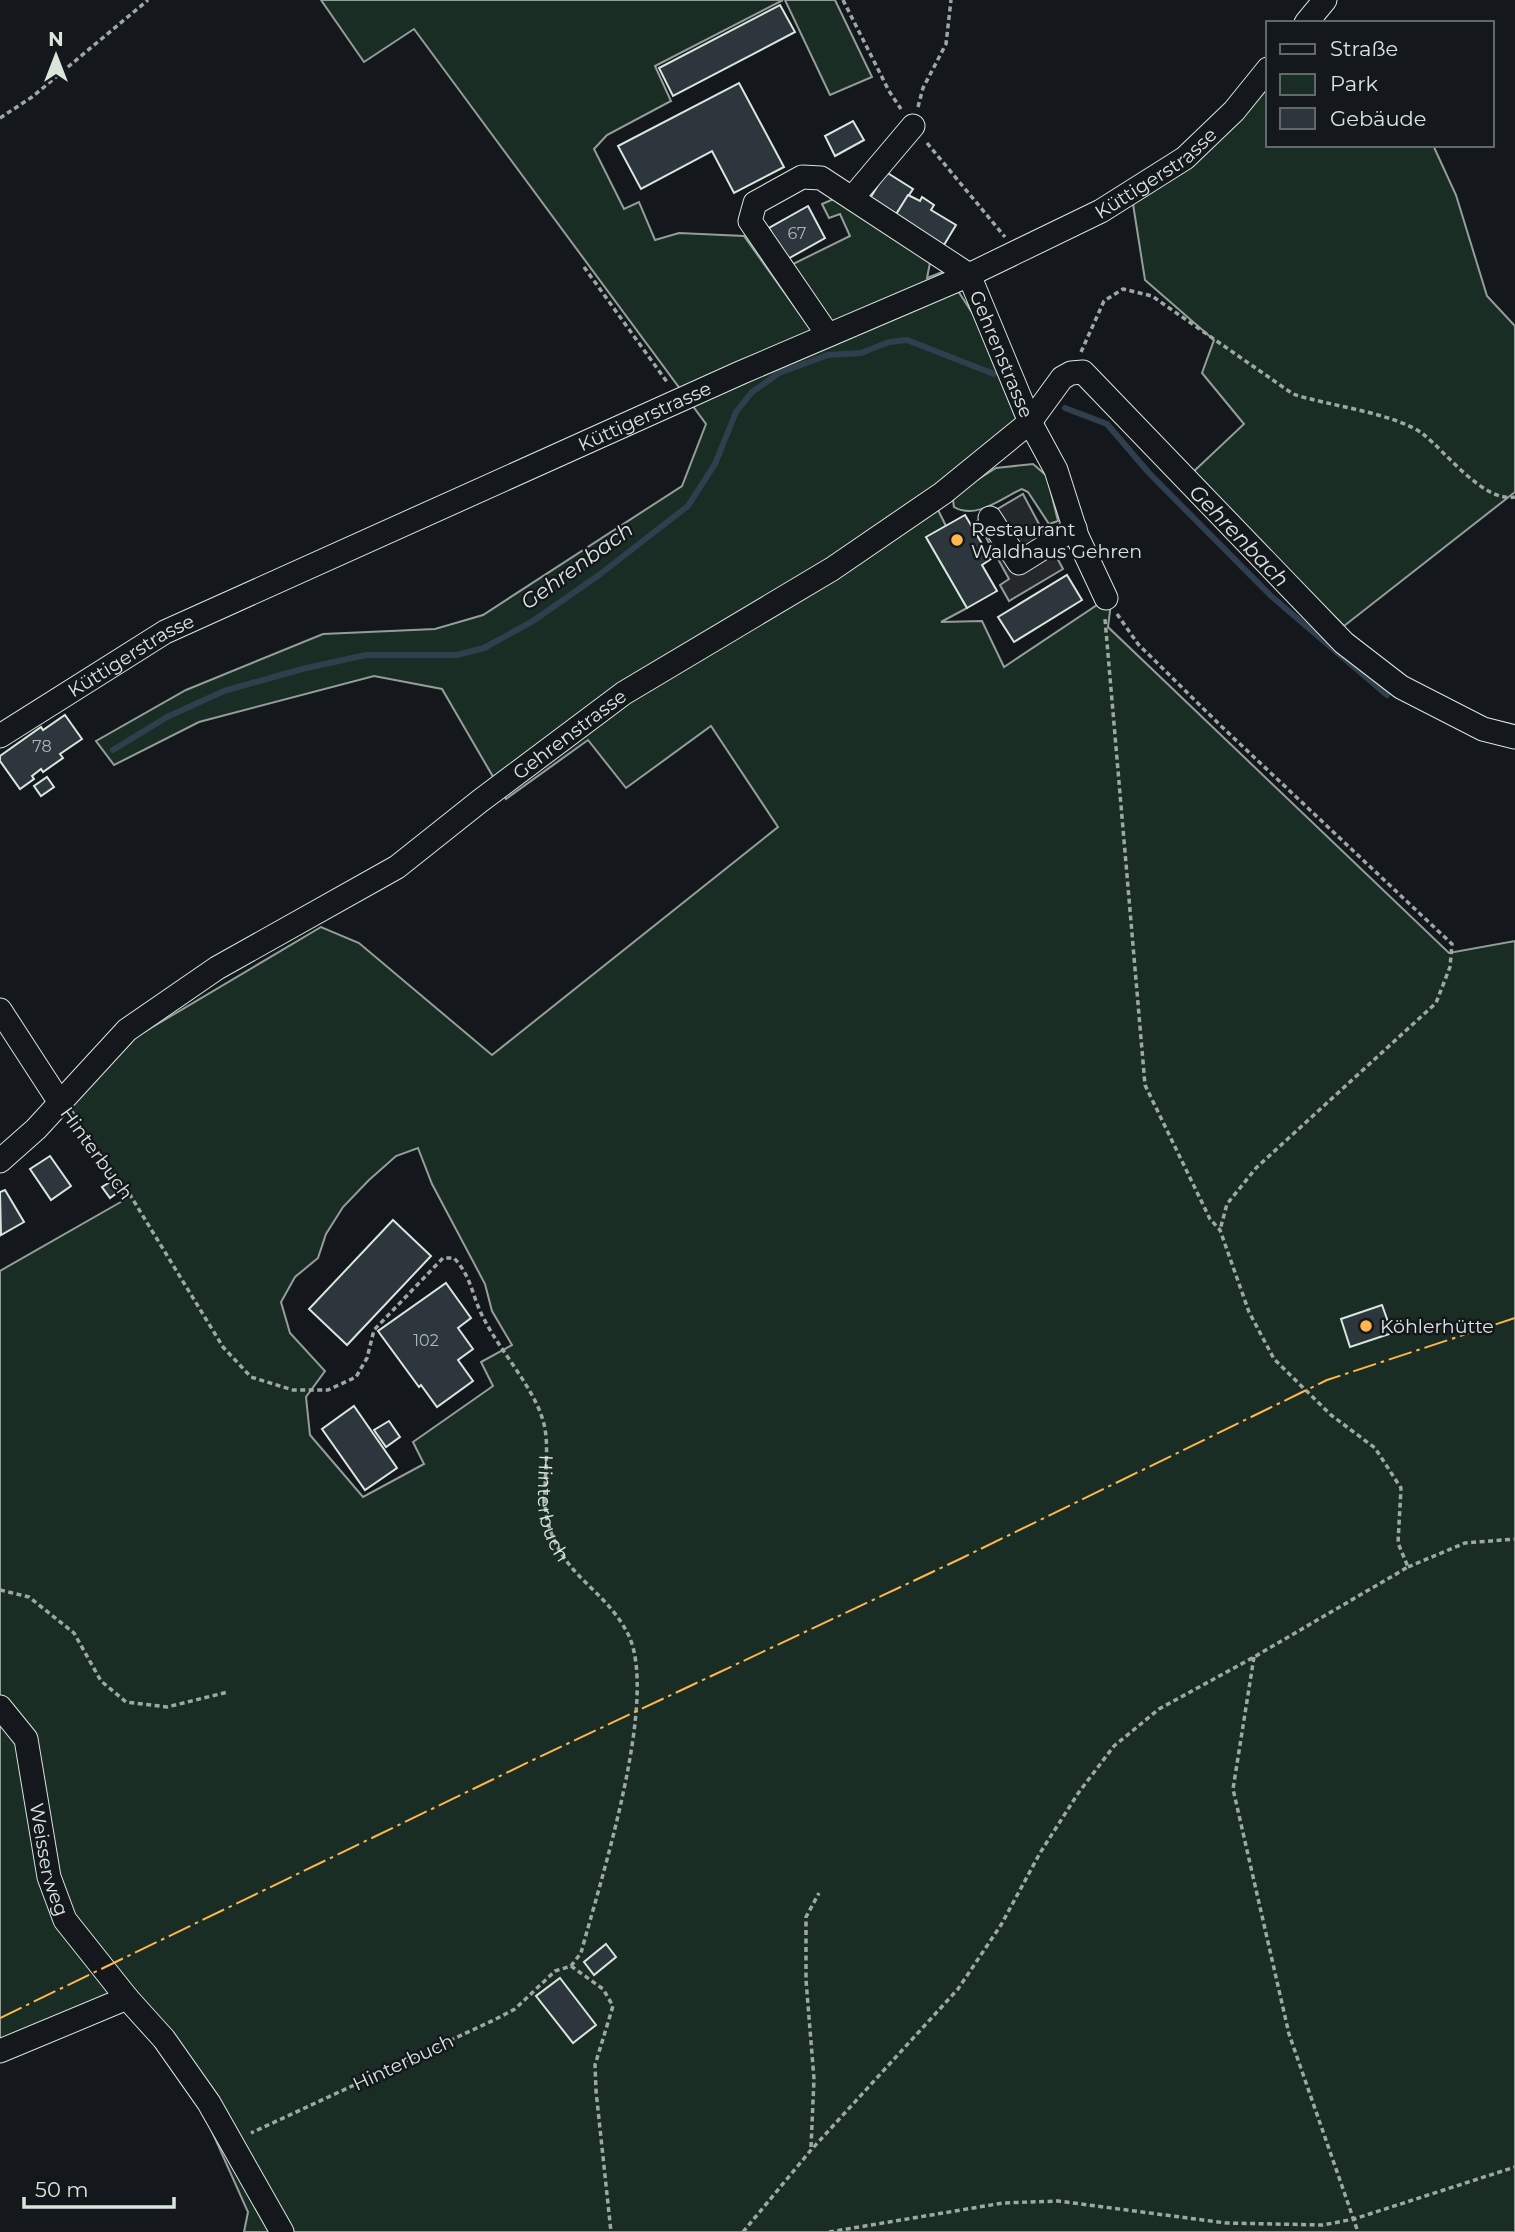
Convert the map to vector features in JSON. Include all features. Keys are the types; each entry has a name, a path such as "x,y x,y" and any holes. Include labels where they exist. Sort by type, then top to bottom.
{"street":[{"path":"1308,21 1325,0"},
{"name":"Küttigerstrasse","path":"0,736 165,632 681,400 969,275 1101,211 1185,158 1234,111 1266,71"},
{"path":"853,197 914,126"},
{"path":"828,335 750,221 755,203 802,177 821,178 969,275"},
{"name":"Gehrenstrasse","path":"0,1161 36,1129 127,1030 217,968 397,867 480,801 624,694 832,569 943,493 1030,422 969,275"},
{"path":"1106,598 1074,528 1056,470 1030,422 1062,379 1071,373 1083,372 1344,643 1401,687 1483,729 1515,737"},
{"path":"990,518 1019,563 1074,528"},
{"path":"0,1010 60,1101"},
{"name":"Weisserweg","path":"0,1707 26,1738 49,1877 65,1920 127,1998"},
{"path":"0,2051 127,1998 164,2039 208,2103 282,2232"}],"path":[{"path":"0,118 32,97 148,0"},
{"path":"914,126 923,88 946,44 951,0"},
{"path":"584,267 681,400"},
{"path":"1071,373 1104,302 1123,289 1152,296 1293,394 1387,418 1421,432 1488,492 1515,497"},
{"path":"1106,598 1138,644 1452,944 1450,967 1436,1003 1256,1168 1227,1204 1220,1230"},
{"path":"1106,598 1105,622 1145,1085 1210,1219 1220,1230 1249,1312 1274,1359 1331,1415 1375,1448 1401,1488 1398,1543 1408,1567"},
{"name":"Hinterbuch","path":"60,1101 124,1185 223,1347 251,1377 293,1390 328,1390 356,1377 367,1358 374,1330 443,1258 454,1258 466,1271 483,1317 503,1354 535,1398 545,1429 547,1517 557,1549 577,1576 614,1611 629,1636 638,1678 633,1749 580,1953 571,1966 555,1970 515,2009 494,2020 230,2142"},
{"path":"743,2232 811,2150 958,1989 1001,1925 1079,1792 1114,1746 1159,1709 1408,1567 1465,1543 1515,1539"},
{"path":"0,1590 29,1597 74,1633 101,1681 126,1702 167,1707 228,1692"},
{"path":"1254,1657 1233,1789 1289,2034 1357,2232"},
{"path":"811,2150 814,2079 806,1980 806,1917 819,1893"},
{"path":"571,1966 603,1989 613,2006 595,2065 611,2232"},
{"path":"829,2232 1003,2203 1058,2202 1226,2222 1323,2225 1354,2218 1515,2167"}],"green space":[{"path":"321,0 783,0 655,66 671,101 607,135 594,149 624,209 639,202 655,240 679,233 744,236 809,327 787,267 850,236 840,214 829,218 822,204 836,198 931,258 927,278 945,271 1044,423 879,526 938,510 946,526 927,538 967,608 941,622 982,621 1004,667 1112,595 1108,627 1449,953 1515,941 1515,2232 244,2232 248,2212 197,2098 126,2008 0,2059 0,1271 126,1199 61,1092 139,1035 321,927 359,943 492,1055 778,827 711,726 626,788 588,740 506,799 442,689 374,676 199,722 114,765 96,741 186,690 323,634 435,629 483,615 682,486 706,424 414,29 364,62","holes":["418,1148 432,1184 485,1284 492,1311 512,1345 481,1362 493,1386 413,1442 424,1464 363,1497 310,1435 306,1397 325,1371 290,1333 281,1302 295,1277 318,1258 326,1234 343,1207 396,1156"]},
{"path":"785,0 835,0 872,77 830,95"},
{"path":"1266,77 1266,147 1434,147 1456,195 1487,296 1515,326 1515,492 1344,626 1192,473 1244,424 1202,373 1214,340 1145,280 1133,204"},
{"path":"1033,464 1047,476 1058,521 1049,524 1028,492 1022,489 980,509 971,511 954,507 953,500 958,492 996,468"}],"shaded area":[{"path":"1023,494 1063,569 1009,601 1000,585 1009,579 977,521"}],"building":[{"path":"780,5 795,32 673,96 659,68"},
{"path":"739,83 784,167 734,193 712,151 641,189 618,146"},
{"path":"853,121 864,140 835,156 825,136"},
{"path":"886,172 913,189 895,216 869,200"},
{"path":"908,195 920,201 922,197 934,205 931,210 956,225 944,245 895,216"},
{"path":"808,206 825,238 786,260 769,228"},
{"path":"965,515 991,559 982,565 997,591 967,608 926,537"},
{"path":"1067,575 1082,600 1014,642 998,617"},
{"path":"65,715 82,739 60,754 63,758 43,772 41,769 32,776 34,779 20,789 0,761 0,756 41,727 43,730"},
{"path":"47,777 54,787 41,796 34,786"},
{"path":"50,1156 71,1186 51,1200 30,1169"},
{"path":"110,1182 117,1193 110,1198 102,1187"},
{"path":"5,1190 24,1222 1,1235 0,1192"},
{"path":"393,1220 431,1256 347,1345 309,1309"},
{"path":"446,1283 471,1318 458,1328 473,1349 458,1360 473,1381 437,1407 378,1331"},
{"name":"Köhlerhütte","path":"1382,1305 1392,1333 1350,1347 1341,1319"},
{"path":"354,1406 397,1468 365,1490 322,1429"},
{"path":"389,1421 400,1437 386,1447 374,1430"},
{"path":"606,1944 616,1957 594,1975 584,1962"},
{"path":"560,1978 596,2025 573,2043 536,1996"}],"waterway":[{"name":"Gehrenbach","path":"113,750 167,717 224,691 302,669 366,655 457,655 484,648 533,621 599,575 688,506 715,464 736,412 752,392 779,373 828,355 861,353 889,342 907,340 994,374"},
{"name":"Gehrenbach","path":"1065,408 1107,424 1149,473 1271,596 1387,695"}],"power":[{"path":"0,2018 535,1759 960,1559 1327,1380 1515,1318"}],"place":[{"name":"Restaurant Waldhaus Gehren","path":"957,540"},
{"name":"Köhlerhütte","path":"1366,1326"}]}
